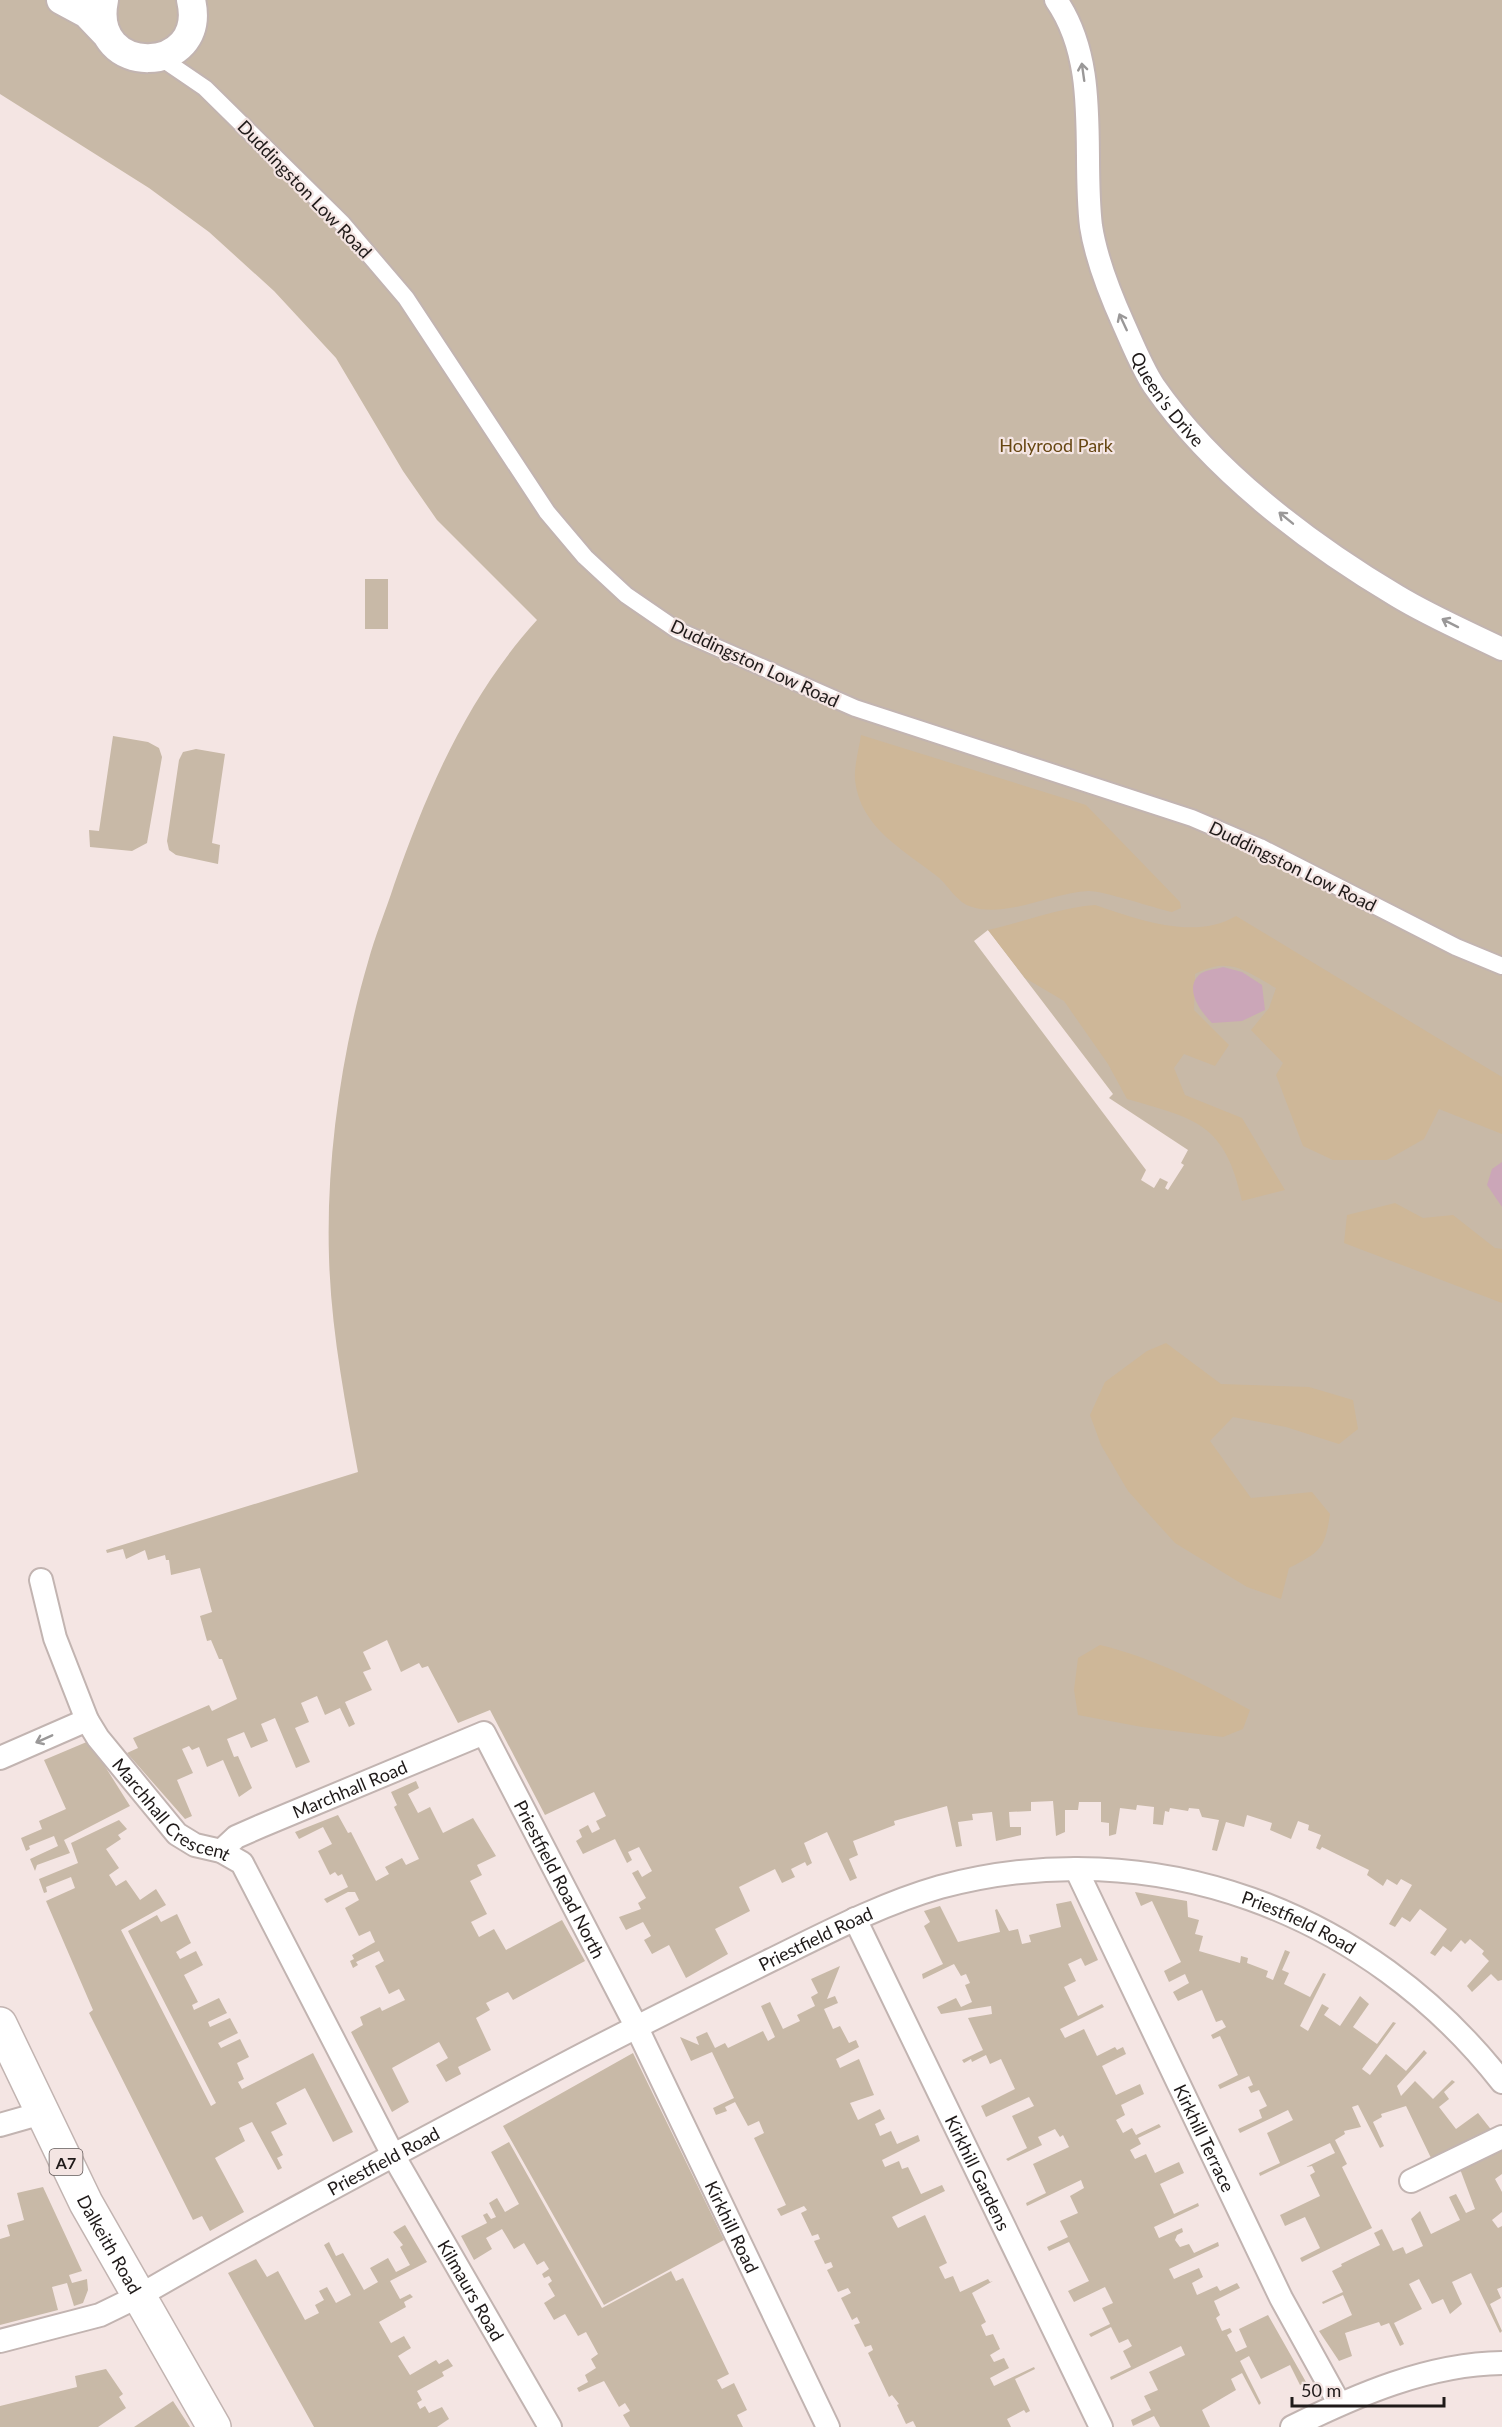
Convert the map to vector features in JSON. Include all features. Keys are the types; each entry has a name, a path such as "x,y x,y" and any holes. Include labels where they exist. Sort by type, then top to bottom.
{"main road":[{"name":"Dalkeith Road","path":"0,2024 86,2203 214,2427"}],"street":[{"path":"61,0 87,14 126,54 143,59 172,50 193,19 191,0"},
{"path":"104,0 102,18 107,35"},
{"name":"Queen's Drive","path":"1056,0 1074,34 1082,62 1087,100 1088,196 1094,238 1120,315 1153,384 1214,456 1308,536 1398,597 1502,649"},
{"path":"172,50 192,68 205,88"},
{"path":"172,50 205,88"},
{"name":"Duddingston Low Road","path":"205,88 342,223 406,298 547,512 585,557 626,595 677,630 855,708 1192,818 1260,847 1480,959 1502,966"},
{"name":"Marchhall Crescent","path":"41,1580 56,1638 87,1720 117,1762 177,1834 195,1845 221,1851 242,1863 393,2155"},
{"path":"0,1758 87,1720"},
{"name":"Marchhall Road","path":"221,1851 236,1837 484,1733"},
{"name":"Priestfield Road North","path":"484,1733 636,2026"},
{"name":"Priestfield Road","path":"0,2341 100,2315 636,2026 855,1919 914,1896 969,1881 1023,1872 1076,1869 1126,1871 1196,1882 1258,1901 1347,1942 1408,1985 1457,2030 1502,2082"},
{"name":"Kirkhill Terrace","path":"1076,1869 1281,2298 1340,2403"},
{"name":"Kirkhill Gardens","path":"855,1919 1101,2427"},
{"name":"Kirkhill Road","path":"636,2026 828,2427"},
{"path":"0,2125 42,2113"},
{"path":"1411,2181 1502,2137"},
{"name":"Kilmaurs Road","path":"393,2155 550,2427"},
{"path":"1292,2427 1340,2403 1421,2375 1452,2368 1502,2363"}],"green space":[{"name":"Holyrood Park","path":"0,0 1502,0 1502,1980 1498,1981 1491,1974 1472,1992 1467,1986 1489,1961 1482,1954 1484,1951 1470,1939 1465,1944 1461,1940 1451,1952 1443,1946 1435,1956 1430,1953 1447,1929 1420,1909 1410,1922 1402,1917 1395,1927 1389,1924 1412,1885 1401,1879 1397,1885 1387,1879 1383,1886 1367,1875 1369,1870 1322,1847 1320,1850 1316,1848 1321,1835 1308,1830 1309,1825 1298,1821 1291,1839 1270,1830 1272,1823 1247,1815 1244,1827 1226,1822 1217,1851 1212,1850 1219,1820 1202,1817 1199,1809 1189,1808 1188,1811 1170,1808 1169,1812 1165,1811 1163,1825 1153,1824 1154,1807 1137,1805 1136,1810 1120,1808 1116,1834 1109,1836 1109,1823 1101,1822 1101,1802 1079,1802 1078,1810 1065,1810 1065,1832 1056,1836 1053,1801 1031,1802 1031,1811 1009,1812 1010,1827 1021,1827 1021,1835 996,1841 992,1812 972,1814 973,1820 958,1822 962,1846 956,1847 947,1806 894,1821 895,1825 853,1841 858,1855 849,1859 857,1878 850,1881 827,1832 804,1843 812,1863 807,1866 805,1862 791,1869 795,1877 782,1883 775,1869 739,1887 750,1911 715,1929 728,1954 686,1978 669,1945 652,1954 644,1940 651,1936 643,1922 626,1930 619,1917 641,1909 638,1903 646,1898 632,1873 638,1870 642,1877 652,1871 639,1847 628,1852 632,1860 627,1863 615,1839 583,1854 576,1841 582,1837 579,1830 588,1825 592,1833 600,1829 596,1821 606,1816 594,1792 545,1815 490,1710 458,1723 428,1666 422,1668 419,1663 401,1672 387,1640 363,1652 371,1669 363,1672 372,1690 345,1702 355,1724 349,1727 340,1708 325,1715 317,1696 301,1703 309,1722 295,1728 310,1762 296,1768 275,1718 261,1724 268,1741 251,1748 244,1732 227,1739 234,1757 238,1756 252,1788 239,1797 223,1760 207,1767 199,1747 192,1750 189,1746 182,1749 193,1773 177,1780 192,1816 185,1819 127,1753 138,1748 133,1738 209,1705 212,1711 237,1699 222,1659 219,1659 211,1640 207,1641 200,1616 212,1612 200,1568 171,1575 169,1560 166,1560 165,1555 148,1560 145,1550 126,1559 123,1549 107,1553 106,1550 358,1472 336,1338 329,1257 333,1146 350,1033 374,943 407,849 436,779 470,712 490,680 537,620 437,520 403,471 336,358 274,291 209,232 149,188 0,94","holes":["988,930 1113,1094 1109,1098 1188,1150 1181,1163 1184,1165 1168,1190 1165,1188 1168,1182 1160,1178 1154,1188 1141,1180 1146,1170 974,941"]},
{"path":"365,579 388,579 388,629 365,629"},
{"path":"113,736 148,742 159,748 162,757 147,843 132,851 90,847 89,830 99,831"},
{"path":"196,749 225,754 212,843 220,845 218,864 176,855 169,850 167,841 179,760 183,752"},
{"path":"89,1741 130,1806 64,1840 70,1853 37,1865 35,1871 30,1859 58,1846 54,1836 29,1846 30,1849 26,1851 21,1838 42,1829 39,1821 66,1809 44,1760"},
{"path":"416,1781 419,1788 408,1794 418,1813 430,1807 443,1833 473,1818 496,1856 477,1865 482,1875 470,1881 487,1914 471,1922 479,1937 494,1929 506,1950 562,1920 585,1961 513,2000 508,1992 486,2003 490,2010 476,2018 491,2050 458,2067 461,2074 446,2082 436,2065 448,2058 439,2042 392,2068 409,2102 392,2112 351,2032 363,2025 360,2017 380,2007 382,2011 405,2000 399,1989 389,1994 375,1966 384,1961 379,1951 356,1962 358,1965 353,1968 350,1961 354,1959 352,1955 375,1942 370,1931 359,1936 345,1908 359,1900 355,1892 348,1892 327,1903 324,1899 348,1887 342,1874 338,1876 335,1872 330,1875 318,1851 332,1844 323,1827 299,1839 295,1832 338,1815 348,1833 351,1832 376,1881 389,1874 385,1867 402,1858 406,1865 419,1859 394,1807 397,1805 391,1792"},
{"path":"119,1820 127,1829 118,1835 121,1839 106,1849 119,1868 109,1875 116,1886 126,1880 140,1900 156,1889 166,1905 121,1930 211,2106 216,2103 128,1931 157,1915 161,1922 177,1914 191,1943 176,1952 180,1959 196,1951 203,1965 184,1975 198,2002 192,2005 194,2010 219,1998 227,2013 208,2022 210,2027 230,2018 238,2033 218,2043 221,2048 240,2039 249,2057 237,2063 244,2079 238,2082 242,2089 313,2053 353,2132 333,2142 305,2088 276,2103 287,2124 271,2132 283,2155 277,2158 282,2168 278,2170 252,2122 239,2128 245,2141 215,2158 244,2212 210,2231 202,2216 193,2220 89,2013 93,2010 46,1901 75,1888 71,1877 46,1887 47,1892 44,1893 39,1879 78,1863 71,1843"},
{"path":"1135,1892 1187,1901 1188,1917 1199,1920 1195,1934 1203,1936 1199,1951 1240,1963 1241,1956 1248,1958 1247,1963 1268,1971 1266,1977 1273,1980 1285,1950 1290,1952 1282,1970 1289,1973 1284,1984 1310,1997 1323,1973 1326,1974 1300,2026 1308,2031 1322,2004 1329,2008 1324,2015 1340,2026 1360,1996 1369,2004 1353,2027 1377,2044 1393,2022 1396,2023 1362,2069 1370,2075 1386,2054 1406,2071 1424,2050 1427,2053 1397,2086 1401,2096 1415,2081 1433,2099 1452,2080 1455,2082 1444,2092 1449,2099 1439,2107 1456,2129 1478,2113 1493,2132 1432,2160 1406,2106 1381,2114 1382,2117 1373,2122 1384,2146 1380,2148 1358,2105 1352,2107 1361,2127 1344,2131 1345,2134 1335,2140 1347,2164 1342,2167 1372,2228 1302,2262 1300,2258 1320,2248 1305,2217 1285,2226 1280,2215 1320,2196 1310,2175 1315,2172 1312,2166 1306,2167 1335,2153 1330,2143 1260,2176 1259,2173 1280,2163 1267,2133 1293,2120 1288,2110 1240,2133 1238,2129 1262,2118 1259,2110 1267,2106 1259,2090 1251,2093 1248,2087 1253,2085 1249,2076 1220,2089 1218,2085 1238,2075 1220,2036 1213,2039 1211,2035 1226,2027 1222,2020 1216,2022 1202,1990 1178,2001 1173,1992 1189,1983 1185,1974 1169,1982 1164,1971 1181,1962 1152,1901 1141,1906"},
{"path":"1071,1901 1098,1960 1085,1966 1081,1958 1068,1964 1076,1981 1064,1987 1078,2016 1102,2004 1104,2007 1060,2029 1065,2038 1084,2029 1097,2056 1115,2047 1117,2050 1123,2047 1126,2054 1102,2066 1116,2095 1140,2084 1144,2094 1121,2105 1125,2115 1116,2120 1123,2133 1132,2128 1136,2135 1159,2124 1161,2127 1138,2138 1141,2144 1130,2150 1135,2159 1146,2154 1155,2173 1179,2162 1184,2173 1160,2184 1174,2214 1198,2203 1199,2206 1154,2227 1159,2238 1182,2228 1183,2232 1177,2235 1175,2240 1180,2247 1189,2244 1194,2253 1218,2242 1219,2246 1169,2269 1174,2279 1199,2268 1203,2277 1192,2283 1197,2295 1217,2286 1220,2291 1237,2283 1240,2288 1214,2301 1220,2315 1216,2318 1222,2331 1230,2328 1232,2332 1227,2335 1236,2352 1247,2347 1239,2329 1268,2315 1306,2382 1300,2385 1290,2365 1261,2379 1249,2356 1240,2361 1261,2403 1259,2405 1242,2373 1231,2379 1236,2390 1202,2410 1210,2427 1160,2427 1154,2416 1133,2426 1131,2420 1151,2410 1144,2396 1158,2390 1149,2372 1185,2355 1181,2346 1111,2380 1110,2377 1131,2367 1123,2351 1132,2346 1128,2339 1119,2343 1111,2327 1091,2337 1089,2334 1110,2324 1102,2308 1113,2303 1105,2287 1074,2302 1068,2291 1089,2281 1069,2242 1049,2251 1047,2247 1068,2237 1060,2221 1078,2213 1070,2196 1084,2188 1081,2180 1027,2206 1026,2203 1046,2193 1033,2164 1069,2147 1063,2135 1060,2137 1055,2129 1038,2137 1042,2145 1008,2161 1006,2159 1027,2148 1012,2116 1034,2106 1029,2097 986,2117 981,2106 1015,2089 1001,2059 990,2064 986,2055 972,2062 971,2059 964,2063 962,2060 983,2050 968,2018 992,2014 991,2006 941,2014 937,2007 956,1998 961,2007 972,2002 965,1985 970,1983 966,1974 961,1976 954,1964 923,1979 922,1974 943,1964 924,1926 930,1922 924,1911 940,1906 958,1942 1000,1932 995,1910 997,1909 1009,1931 1018,1929 1022,1944 1031,1942 1029,1935 1061,1927 1056,1904"},
{"path":"840,1966 827,1999 835,1996 838,2003 824,2009 833,2029 840,2026 849,2043 856,2040 859,2047 836,2059 840,2068 859,2059 874,2095 850,2103 858,2120 880,2109 885,2119 875,2124 880,2136 891,2131 897,2144 918,2135 920,2141 882,2160 885,2167 899,2161 902,2169 908,2167 921,2194 942,2185 945,2191 892,2217 898,2228 925,2215 947,2263 939,2267 945,2279 953,2276 960,2292 988,2279 990,2282 993,2281 972,2293 986,2322 981,2325 986,2336 993,2334 1000,2349 990,2355 994,2362 1004,2358 1009,2368 990,2378 994,2386 1034,2367 1035,2369 1015,2379 1030,2411 1026,2413 1024,2410 1007,2419 1011,2427 916,2427 913,2421 906,2424 897,2405 899,2404 892,2395 889,2397 868,2353 873,2350 871,2345 865,2347 854,2325 860,2323 857,2317 852,2320 841,2298 851,2293 848,2288 838,2292 827,2270 833,2267 831,2262 825,2264 814,2241 820,2239 818,2234 812,2236 801,2213 807,2210 804,2206 781,2216 777,2209 786,2205 754,2138 764,2133 759,2121 748,2126 735,2102 725,2107 727,2111 716,2115 713,2108 734,2098 712,2052 691,2061 680,2037 699,2045 696,2037 707,2032 715,2048 725,2043 728,2048 763,2031 768,2041 775,2037 761,2006 770,2002 783,2029 800,2021 797,2015 815,2006 811,1997 818,1993 811,1979"},
{"path":"633,2053 724,2240 604,2305 503,2126"},
{"path":"509,2142 602,2308 671,2271 676,2281 683,2278 729,2374 717,2380 722,2389 734,2383 747,2410 737,2415 743,2427 630,2427 623,2415 630,2411 625,2403 619,2407 604,2381 579,2392 577,2388 588,2382 585,2375 596,2368 591,2359 598,2354 586,2332 578,2336 565,2314 554,2320 544,2303 555,2296 548,2284 552,2281 549,2276 544,2278 542,2274 549,2269 544,2261 537,2265 524,2243 514,2249 502,2229 486,2238 492,2249 474,2260 461,2236 487,2223 483,2215 487,2213 491,2219 496,2217 489,2203 497,2198 505,2212 519,2204 491,2152"},
{"path":"1502,2150 1502,2174 1495,2179 1502,2192 1502,2212 1492,2220 1498,2228 1502,2226 1502,2287 1497,2289 1501,2298 1490,2304 1502,2331 1500,2333 1471,2273 1452,2282 1462,2304 1450,2314 1443,2299 1432,2304 1419,2279 1409,2284 1422,2309 1394,2323 1404,2344 1400,2346 1389,2323 1381,2326 1379,2322 1345,2333 1352,2356 1339,2361 1319,2331 1352,2315 1343,2295 1323,2304 1322,2302 1343,2292 1332,2271 1342,2266 1341,2264 1380,2245 1374,2233 1382,2229 1393,2251 1403,2247 1406,2254 1423,2246 1411,2219 1420,2211 1431,2234 1460,2220 1449,2197 1456,2194 1466,2213 1475,2209 1460,2169"},
{"path":"43,2187 82,2271 69,2275 72,2283 87,2279 88,2290 83,2303 74,2306 67,2283 52,2287 58,2310 0,2325 0,2239 10,2236 7,2225 24,2220 17,2193"},
{"path":"405,2225 427,2262 390,2281 400,2299 410,2294 413,2297 404,2302 406,2307 379,2322 391,2343 404,2336 411,2348 398,2356 410,2375 436,2360 439,2364 448,2359 453,2366 442,2372 444,2376 417,2391 422,2400 417,2403 420,2409 425,2406 429,2413 442,2407 449,2419 437,2427 314,2427 228,2273 256,2259 267,2277 278,2271 305,2320 319,2313 315,2305 324,2300 319,2291 327,2287 336,2303 351,2295 324,2245 329,2242 336,2256 343,2253 364,2290 378,2282 370,2268 388,2258 396,2272 410,2265 400,2247 403,2245 393,2232"},
{"path":"106,2369 123,2394 119,2397 126,2408 98,2427 0,2427 0,2406 77,2387 75,2376"},
{"path":"173,2401 190,2427 134,2427"}],"shaded area":[{"path":"861,735 1086,805 1180,902 1181,908 1172,912 1095,891 1074,893 1000,909 986,910 967,905 938,877 898,847 874,825 865,812 855,780"},
{"path":"1095,905 1147,921 1184,927 1202,927 1236,916 1502,1077 1502,1134 1439,1109 1424,1139 1387,1160 1333,1160 1303,1146 1276,1075 1283,1063 1251,1030 1269,1008 1276,988 1246,971 1218,966 1195,974 1194,1010 1229,1045 1215,1066 1184,1054 1174,1068 1185,1095 1242,1118 1285,1190 1242,1201 1227,1155 1216,1140 1204,1128 1189,1119 1127,1099 1108,1064 1064,1001 1025,978 988,930 1054,912"},
{"path":"1223,967 1242,972 1262,985 1265,1010 1242,1021 1212,1023 1199,1007 1193,993 1193,986 1200,974"},
{"path":"1502,1162 1502,1207 1487,1185 1492,1169"},
{"path":"1395,1203 1423,1218 1453,1215 1495,1248 1502,1249 1502,1303 1344,1243 1347,1215"},
{"path":"1166,1343 1221,1384 1309,1387 1353,1400 1358,1429 1339,1444 1286,1427 1233,1417 1210,1441 1251,1498 1312,1492 1330,1514 1326,1535 1320,1548 1308,1558 1289,1568 1281,1599 1247,1587 1175,1543 1128,1491 1101,1445 1090,1415 1105,1382 1147,1351"},
{"path":"1100,1645 1120,1650 1177,1672 1250,1710 1243,1729 1223,1737 1142,1727 1078,1715 1074,1690 1078,1658"}]}
